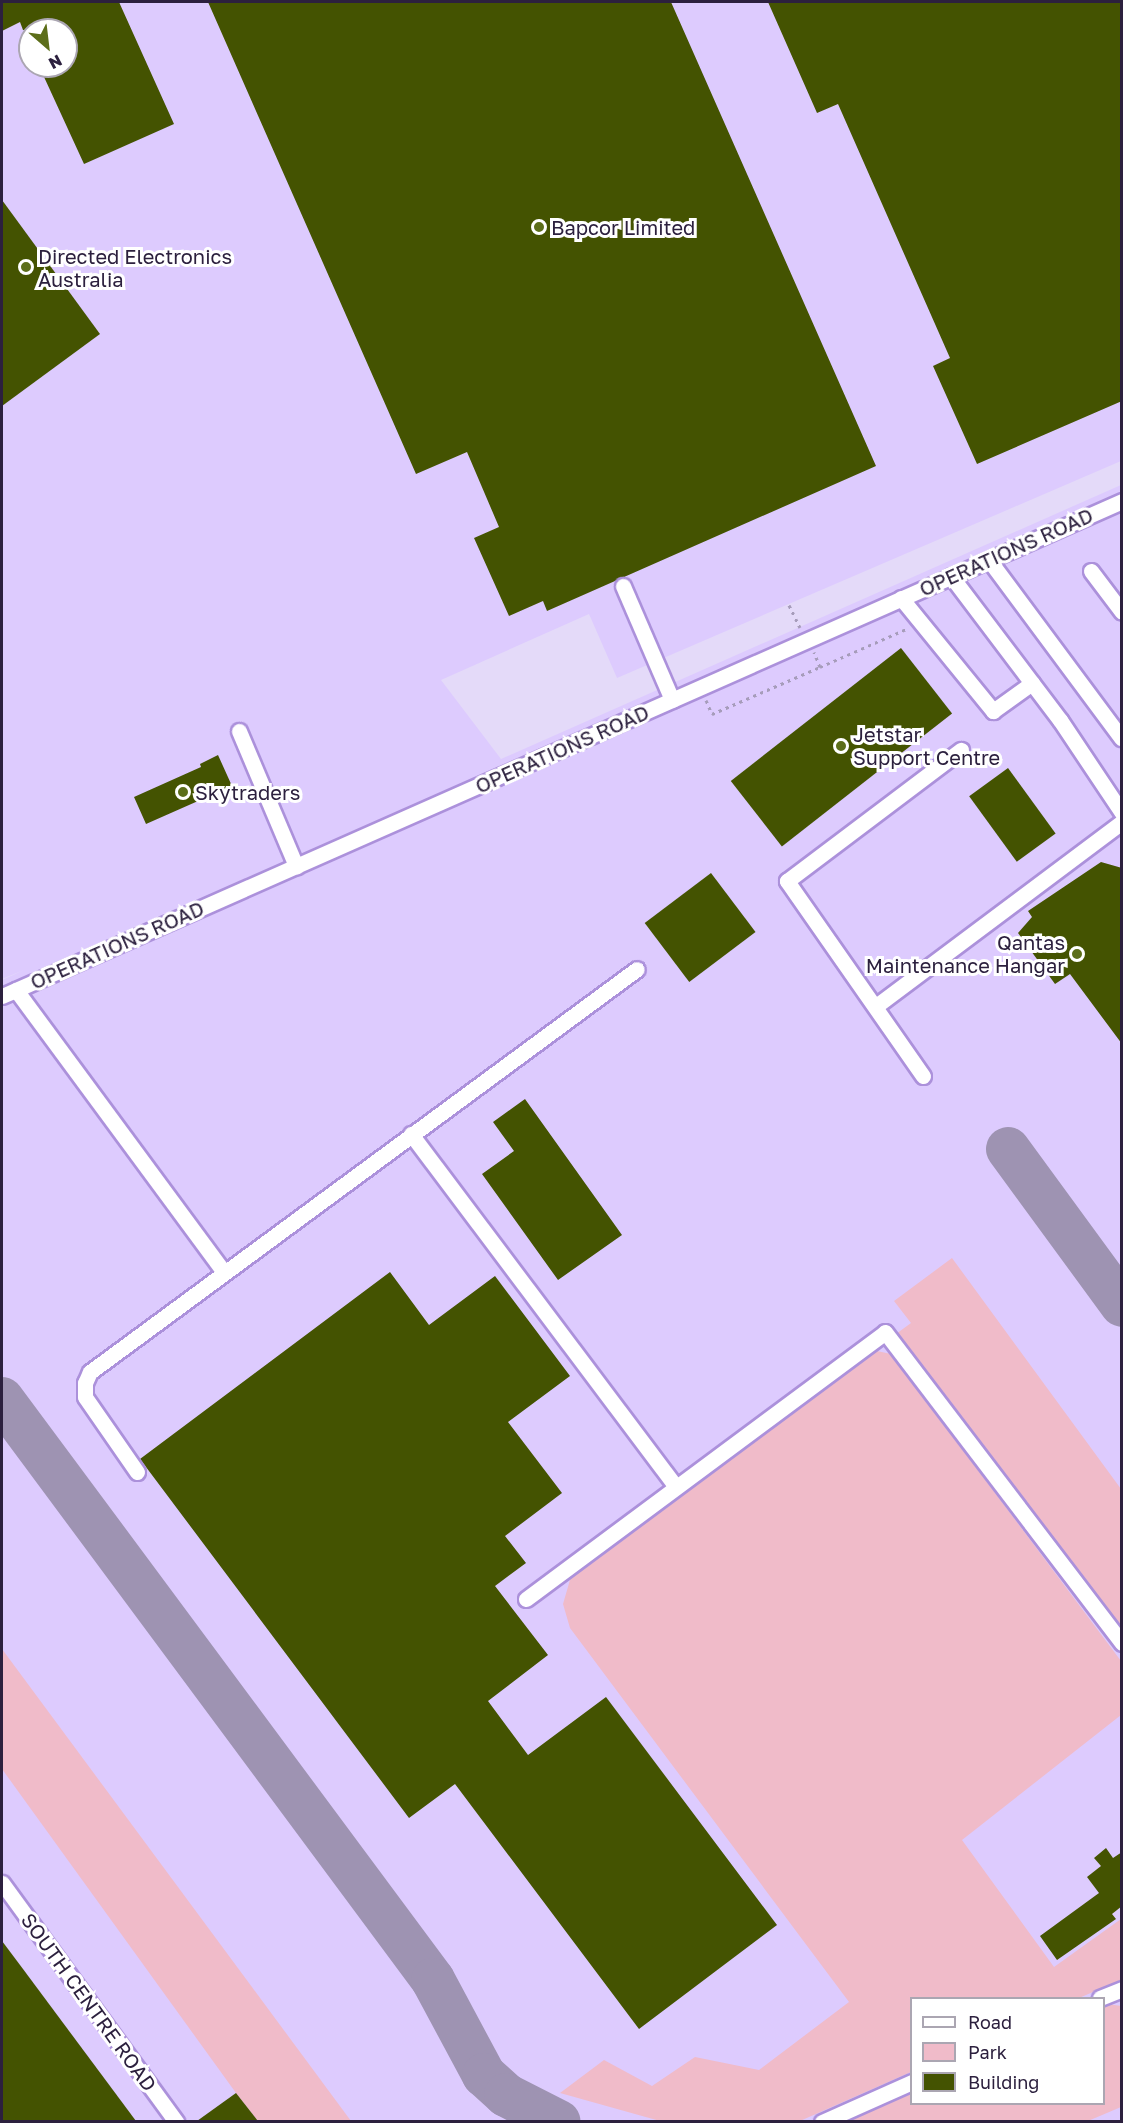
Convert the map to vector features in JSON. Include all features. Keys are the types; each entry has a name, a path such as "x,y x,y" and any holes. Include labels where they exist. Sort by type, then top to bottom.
{"street":[{"name":"OPERATIONS ROAD","path":"9,993 1122,501"},
{"path":"989,560 1121,738"},
{"path":"1091,571 1122,612"},
{"path":"951,576 1032,683 1107,787 1122,813"},
{"path":"623,586 672,700"},
{"path":"902,598 993,711 1032,683"},
{"path":"239,731 296,866"},
{"path":"923,1076 787,881 961,750"},
{"path":"876,1006 1122,822"},
{"path":"138,1472 92,1411 85,1397 85,1383 99,1365 223,1270 637,969"},
{"path":"9,993 223,1270"},
{"path":"411,1134 675,1486"},
{"path":"526,1599 885,1332 1122,1643"},
{"name":"SOUTH CENTRE ROAD","path":"2,1883 176,2121"},
{"path":"1102,1997 1122,1989"},
{"path":"822,2121 910,2083"}],"path":[{"path":"820,667 921,622"}],"shaded area":[{"path":"2,2 1121,2 1121,461 617,678 589,614 441,680 501,759 1121,485 1121,2121 2,2121 2,980 24,970 2,979"}],"green space":[{"path":"952,1258 1121,1489 1121,1634 896,1334 911,1323 894,1301"},
{"path":"877,1351 891,1354 1121,1661 1121,1715 962,1840 1054,1967 1121,1919 1121,1980 1081,1997 910,1997 910,2072 800,2121 660,2121 560,2093 604,2060 652,2086 695,2057 759,2070 849,2002 570,1628 563,1604 572,1573"},
{"path":"2,1649 351,2121 258,2121 236,2093 2,1769"},
{"path":"1105,2006 1121,2006 1121,2107 1088,2121 843,2121 910,2091 910,2105 1105,2105"}],"building":[{"path":"2,2 119,2 174,124 84,164 45,78 78,78 78,18 18,18 18,23 2,31"},
{"name":"Bapcor Limited","path":"208,2 671,2 876,466 547,611 543,601 509,616 474,538 499,527 467,452 416,474"},
{"path":"768,2 1122,2 1122,401 977,464 933,366 950,358 838,104 817,113"},
{"name":"Directed Electronics Australia","path":"2,200 100,334 2,406"},
{"name":"Jetstar Support Centre","path":"901,648 952,713 782,846 731,781"},
{"name":"Skytraders","path":"218,755 232,786 146,824 134,797 201,767 200,764"},
{"path":"1008,768 1056,834 1017,862 969,796"},
{"name":"Qantas Maintenance Hangar","path":"1101,862 1122,868 1122,1044 1070,974 1055,984 1018,933 1032,917 1028,911"},
{"path":"711,873 756,932 689,982 645,923"},
{"path":"525,1099 622,1235 558,1280 482,1174 514,1151 493,1122"},
{"path":"390,1272 429,1325 495,1276 570,1376 508,1422 562,1493 505,1536 526,1563 495,1586 548,1655 488,1701 528,1755 606,1697 777,1925 639,2029 455,1784 409,1818 140,1459"},
{"path":"1106,1848 1113,1858 1122,1852 1122,1906 1112,1914 1116,1919 1057,1960 1040,1936 1099,1893 1087,1877 1101,1866 1094,1858"},
{"path":"2,1941 23,1969 136,2121 2,2121"},
{"path":"236,2093 258,2121 197,2121"}],"taxiway":[{"path":"1008,1149 1122,1305"},
{"path":"2,1399 433,1980 484,2075 506,2095 559,2122"}],"place":[{"name":"Bapcor Limited","path":"539,227"},
{"name":"Directed Electronics Australia","path":"26,267"},
{"name":"Jetstar Support Centre","path":"841,746"},
{"name":"Skytraders","path":"183,792"},
{"name":"Qantas Maintenance Hangar","path":"1077,954"}]}
